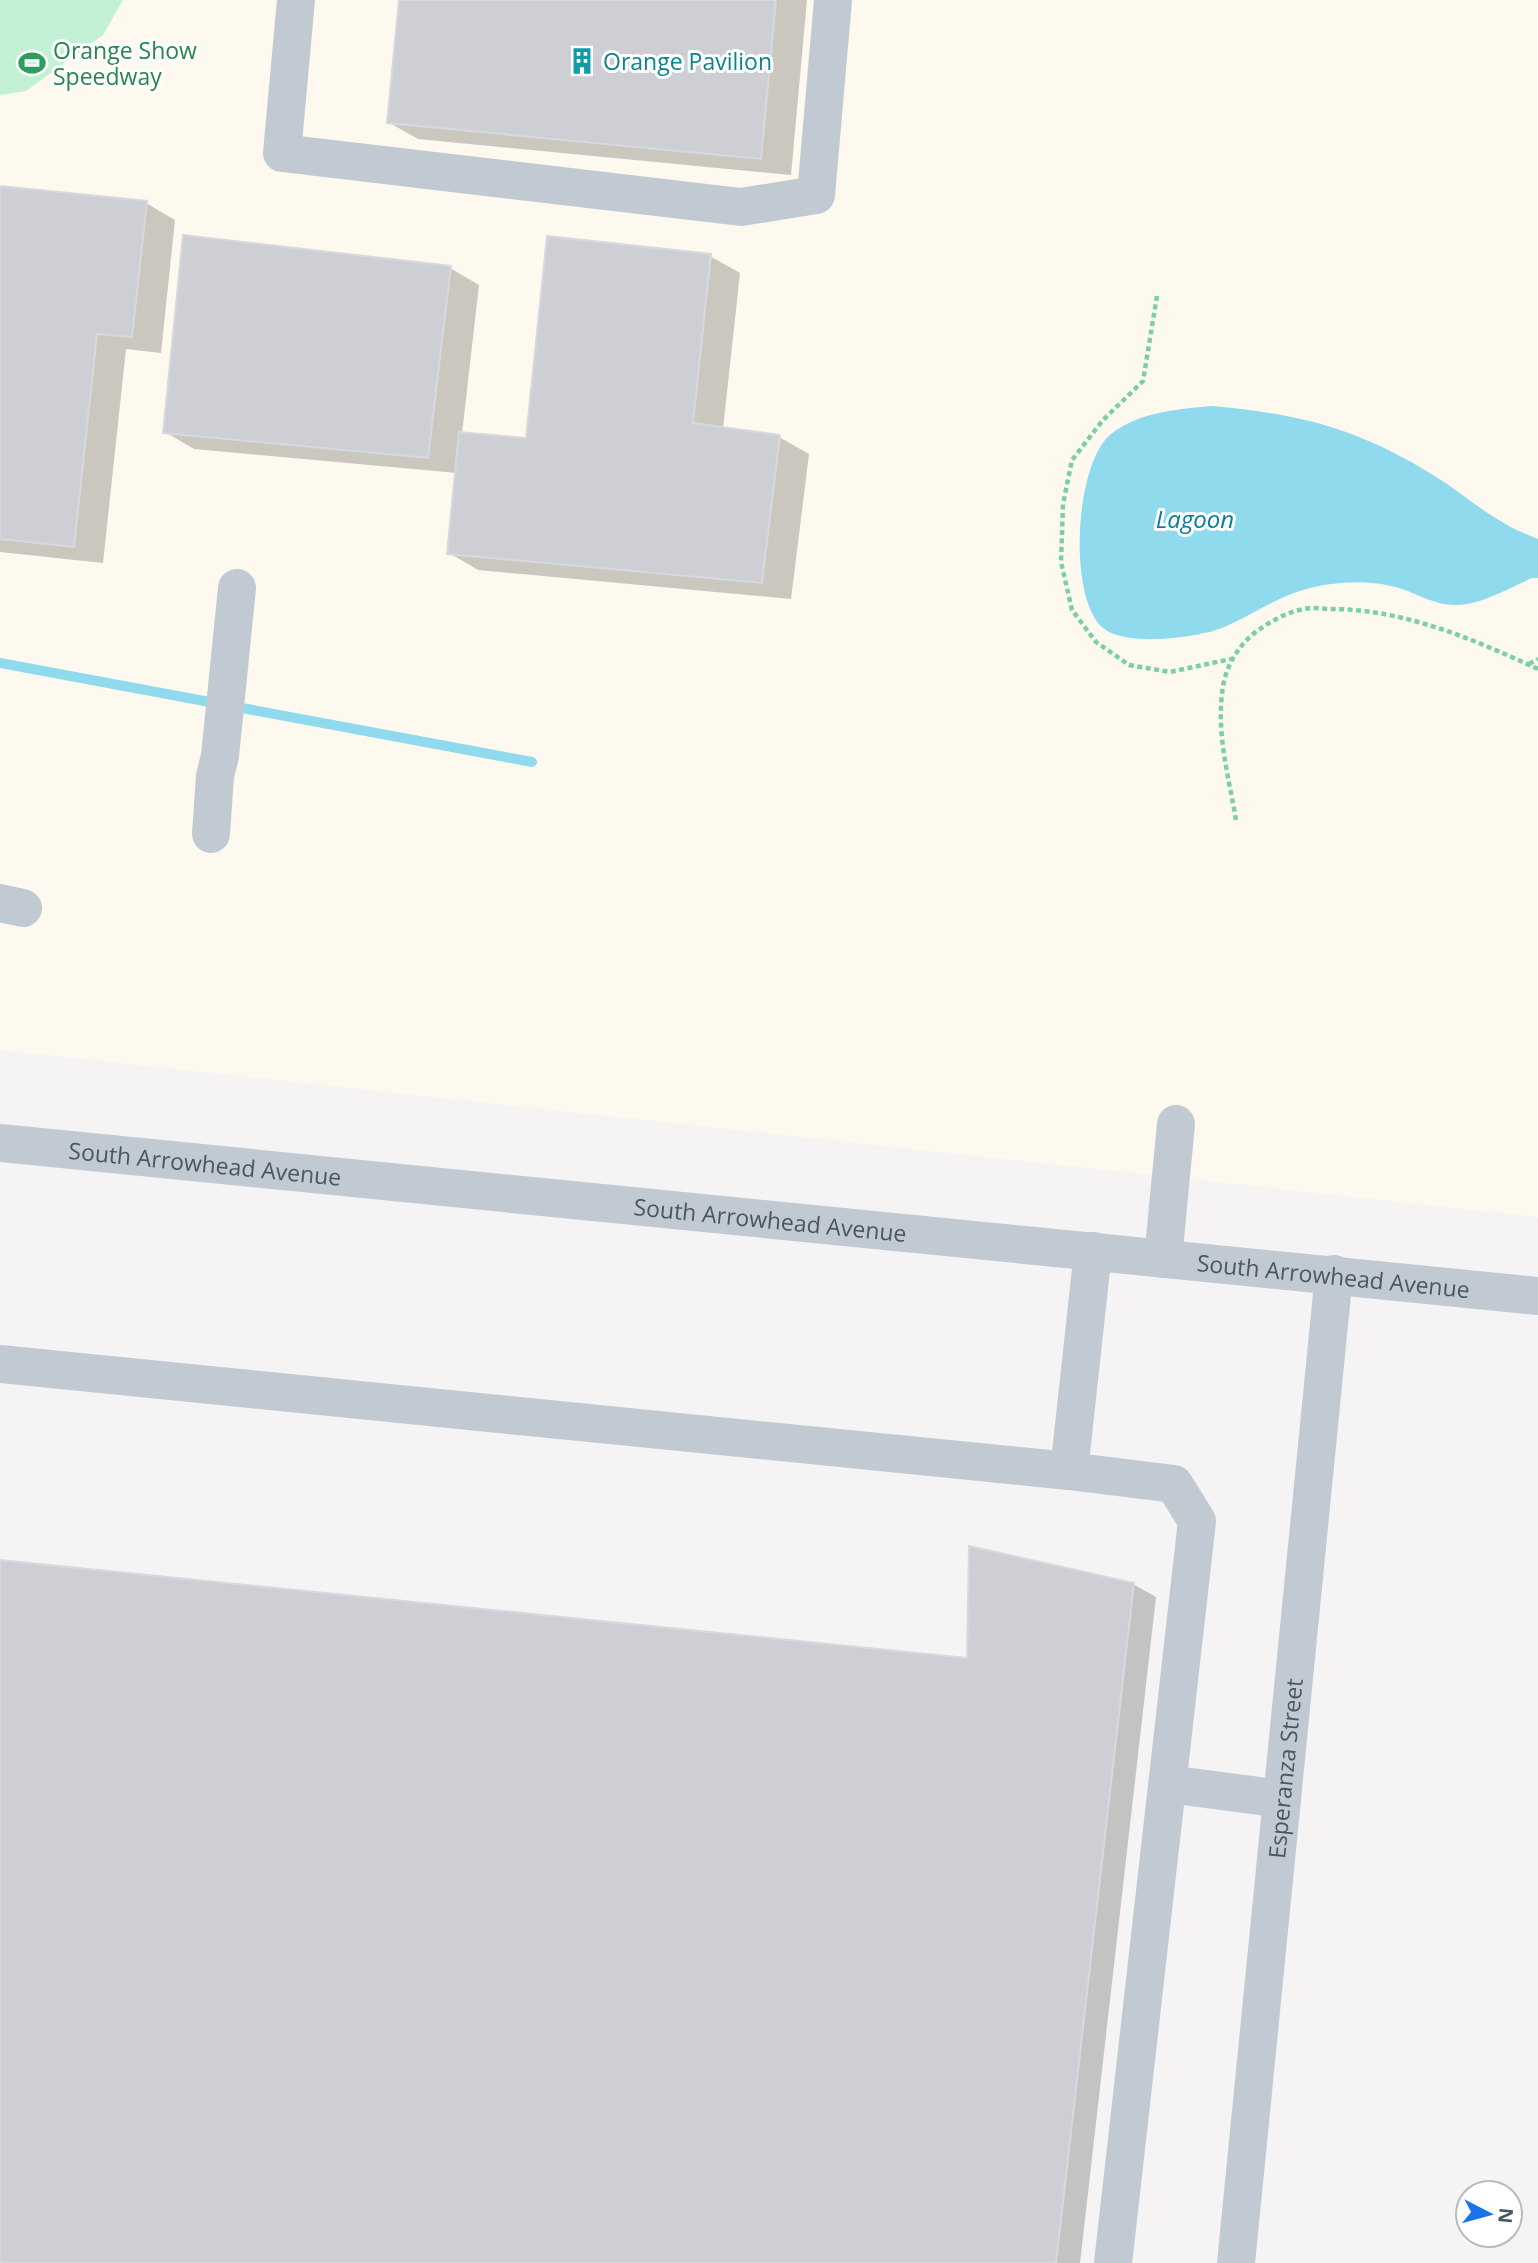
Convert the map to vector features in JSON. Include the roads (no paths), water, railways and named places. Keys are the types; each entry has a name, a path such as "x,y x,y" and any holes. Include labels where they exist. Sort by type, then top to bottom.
{"street":[{"path":"296,0 282,153 741,207 816,195 833,0"},
{"path":"211,834 215,776 220,756 237,588"},
{"path":"1163,1259 1176,1124"},
{"name":"South Arrowhead Avenue","path":"0,1143 1538,1296"},
{"path":"1069,1471 1093,1251"},
{"name":"Esperanza Street","path":"1236,2263 1334,1274"},
{"path":"0,1364 1069,1471 1174,1484 1198,1521 1113,2263"},
{"path":"1168,1784 1282,1799"}],"water":[{"name":"Lagoon","path":"1212,406 1273,414 1327,426 1405,459 1486,512 1538,539 1538,578 1532,578 1483,600 1462,605 1439,603 1402,589 1378,584 1352,582 1327,585 1293,593 1232,624 1210,632 1161,639 1113,634 1103,628 1092,612 1084,589 1080,561 1083,500 1099,449 1111,434 1146,416"}],"waterway":[{"path":"0,663 532,762"}],"place":[{"name":"Orange Pavilion","path":"582,61"},
{"name":"Orange Show Speedway","path":"32,63"}]}
